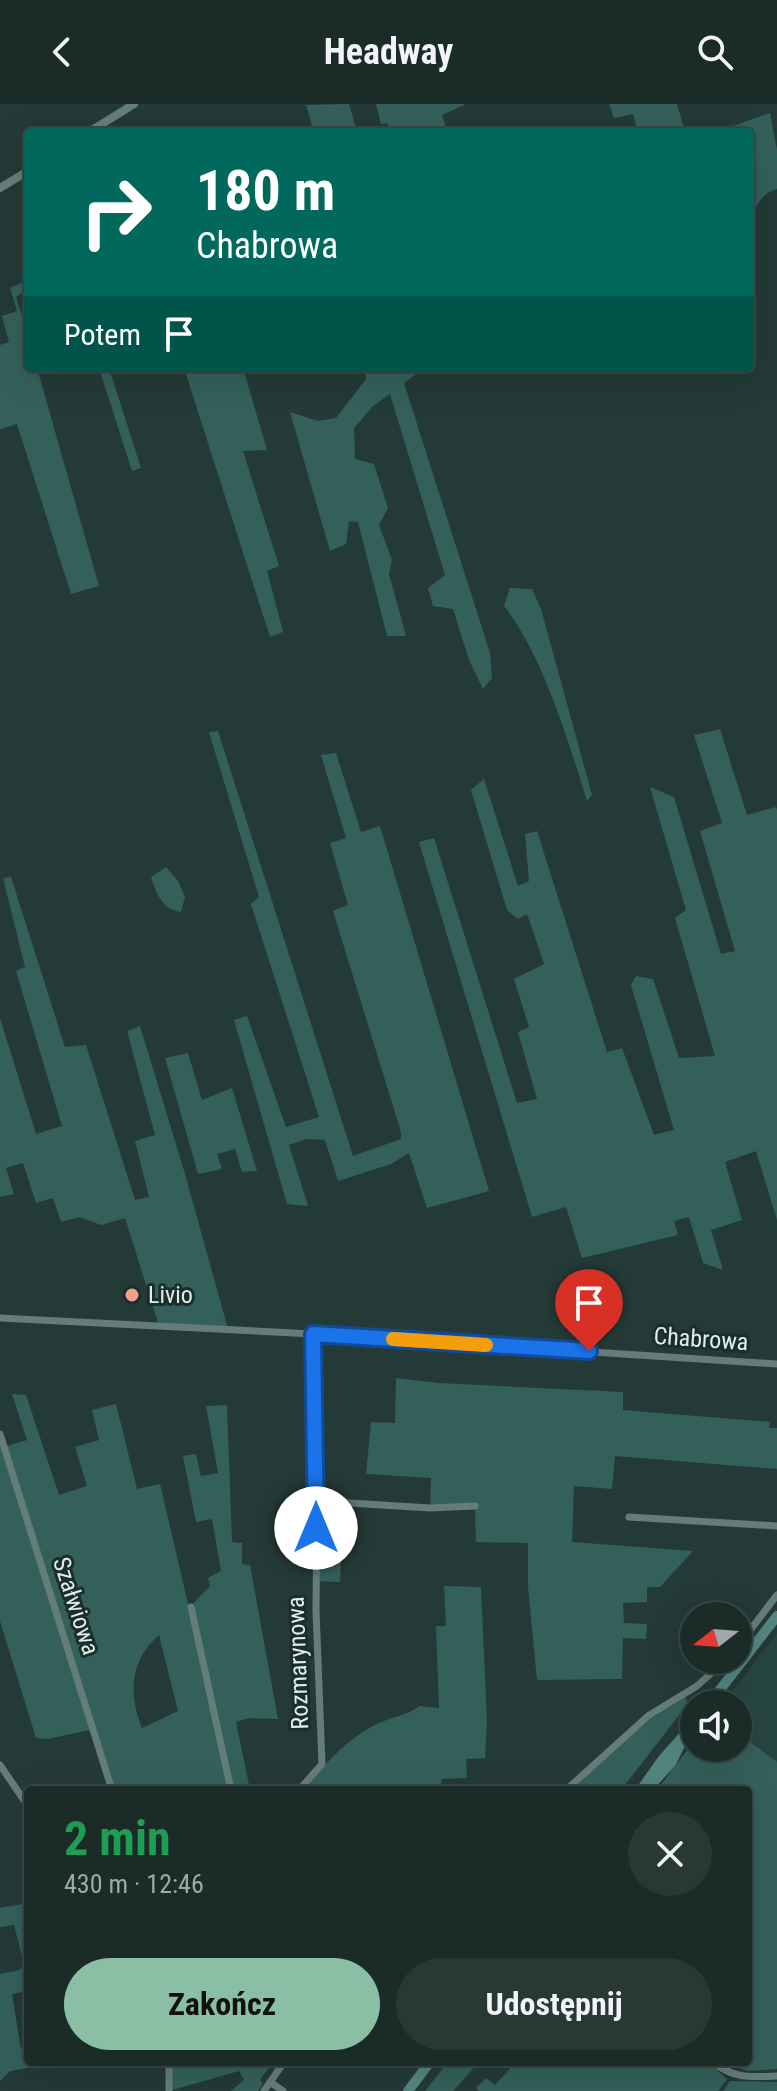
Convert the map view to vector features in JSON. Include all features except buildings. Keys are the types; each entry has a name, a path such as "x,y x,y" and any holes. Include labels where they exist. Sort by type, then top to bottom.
{"main road":[{"path":"720,1690 777,1616"},
{"path":"646,1786 663,1759 680,1742"},
{"path":"408,2091 427,2066"}],"street":[{"path":"95,128 134,104"},
{"path":"0,188 24,173"},
{"name":"Chabrowa","path":"0,1318 313,1334 777,1364"},
{"name":"Rozmarynowa","path":"303,1786 322,1764 316,1610 313,1334"},
{"name":"Szałwiowa","path":"0,1434 111,1786"},
{"path":"317,1501 430,1508 475,1506"},
{"path":"629,1517 777,1526"},
{"path":"752,1628 777,1595"},
{"path":"191,1607 230,1786"},
{"path":"570,1786 648,1716 697,1686 710,1674"},
{"path":"0,1765 24,1800"},
{"path":"169,2066 169,2091"},
{"path":"264,2091 281,2066"},
{"path":"718,2066 737,2076 777,2076"},
{"path":"270,2082 283,2091"}],"shaded area":[{"path":"349,104 356,128 313,128 306,105"},
{"path":"376,104 464,104 442,115 446,128 389,128 387,123 381,124"},
{"path":"609,104 677,104 684,128 637,128 633,114 614,118"},
{"path":"770,113 777,150 777,189 763,197 754,212 754,128 733,126"},
{"path":"24,282 24,292 16,297 24,322 24,372 38,372 99,586 71,594 17,424 0,429 0,345 9,342 2,316 17,311 10,288"},
{"path":"100,372 110,372 141,468 132,471"},
{"path":"185,372 244,372 267,450 243,451 279,566 267,571 283,632 270,637"},
{"path":"365,372 419,372 404,383 490,653 492,678 483,689 469,660 453,609 433,606 428,588 445,575 390,394 373,406 354,428 355,459 374,464 388,508 379,525 392,560 389,574 406,636 387,636 358,522 349,521 346,544 330,551 290,412 318,421 336,418 366,379"},
{"path":"510,588 532,589 541,609 592,795 587,801 563,726 542,674 531,649 504,606"},
{"path":"720,729 747,815 776,807 777,810 777,1220 756,1151 725,1162 742,1220 711,1230 723,1270 703,1263 689,1217 674,1221 678,1235 582,1258 566,1207 532,1217 419,842 434,838 517,1103 537,1099 518,1032 529,1027 514,979 544,964 527,914 518,919 507,910 471,790 484,779 518,886 529,881 525,834 537,831 607,1052 622,1048 654,1135 674,1130 631,985 636,976 653,979 679,1058 715,1056 675,918 686,910 650,787 674,797 721,954 735,951 700,831 722,823 694,735"},
{"path":"218,731 353,1156 401,1139 401,1132 333,911 348,905 330,843 346,838 321,755 336,753 361,832 380,826 489,1191 427,1208 409,1153 391,1164 338,1181 325,1140 306,1139 289,1145 308,1206 287,1204 234,1020 247,1016 286,1127 319,1117 251,904 259,897 209,732"},
{"path":"166,867 178,881 185,897 181,912 164,904 151,877"},
{"path":"11,877 65,1047 86,1045 135,1200 149,1197 135,1141 155,1135 127,1031 140,1026 228,1329 159,1326 125,1218 101,1225 80,1217 61,1222 53,1198 36,1203 23,1163 6,1168 14,1194 0,1197 0,1018 36,1134 62,1126 16,971 25,967 3,878"},
{"path":"188,1053 202,1100 232,1088 257,1171 242,1172 235,1149 217,1154 222,1169 198,1174 165,1058"},
{"path":"396,1378 438,1383 623,1392 623,1410 770,1422 769,1428 777,1428 777,1469 615,1456 612,1489 574,1486 572,1542 693,1551 660,1587 647,1587 647,1602 623,1603 624,1623 647,1624 646,1639 623,1638 622,1679 537,1680 528,1587 528,1543 476,1542 475,1507 430,1508 431,1478 366,1474 371,1422 395,1423"},
{"path":"12,1394 26,1395 59,1495 87,1486 75,1447 99,1440 92,1410 116,1404 137,1489 160,1484 189,1608 210,1586 208,1578 221,1571 212,1519 196,1522 183,1456 196,1454 201,1476 218,1473 206,1406 227,1405 232,1542 242,1543 242,1564 250,1565 278,1719 249,1718 236,1722 249,1786 111,1786 94,1729 48,1739 36,1738 0,1621 0,1434 7,1446 27,1440","holes":["159,1635 178,1711 142,1728 135,1703 134,1678 142,1655"]},
{"path":"317,1501 320,1536 342,1537 340,1582 315,1581"},
{"path":"444,1586 481,1587 487,1722 485,1758 466,1759 467,1778 442,1779 440,1786 306,1786 335,1755 363,1732 419,1706 439,1708 436,1626 446,1626"},
{"path":"777,1633 777,1762 752,1743 752,1690 734,1690 746,1674 752,1674 752,1666"},
{"path":"680,1701 680,1714 624,1786 574,1786 646,1722"},
{"path":"752,1743 777,1762 777,2069 748,2071 734,2066 752,2066 752,1786 660,1786 680,1760 680,1762 752,1762"},
{"path":"24,1904 24,1964 14,1925 0,1927 0,1908"},
{"path":"24,1964 24,1992 12,1994 21,2049 24,2049 24,2066 39,2066 10,2071 0,2081 0,1974 20,1970"},
{"path":"169,2066 270,2066 260,2080 263,2083 258,2091 231,2091 244,2080 239,2071 169,2091"},
{"path":"445,2066 475,2066 453,2091 425,2091"},
{"path":"512,2066 712,2066 727,2079 718,2091 479,2091 476,2088 486,2078 495,2085"},
{"path":"730,2081 777,2082 777,2091 723,2091"}],"slow traffic":[{"path":"393,1339 486,1345"}],"place":[{"name":"Livio","path":"132,1295"}],"route":[{"path":"316,1528 313,1334 589,1351"}]}
